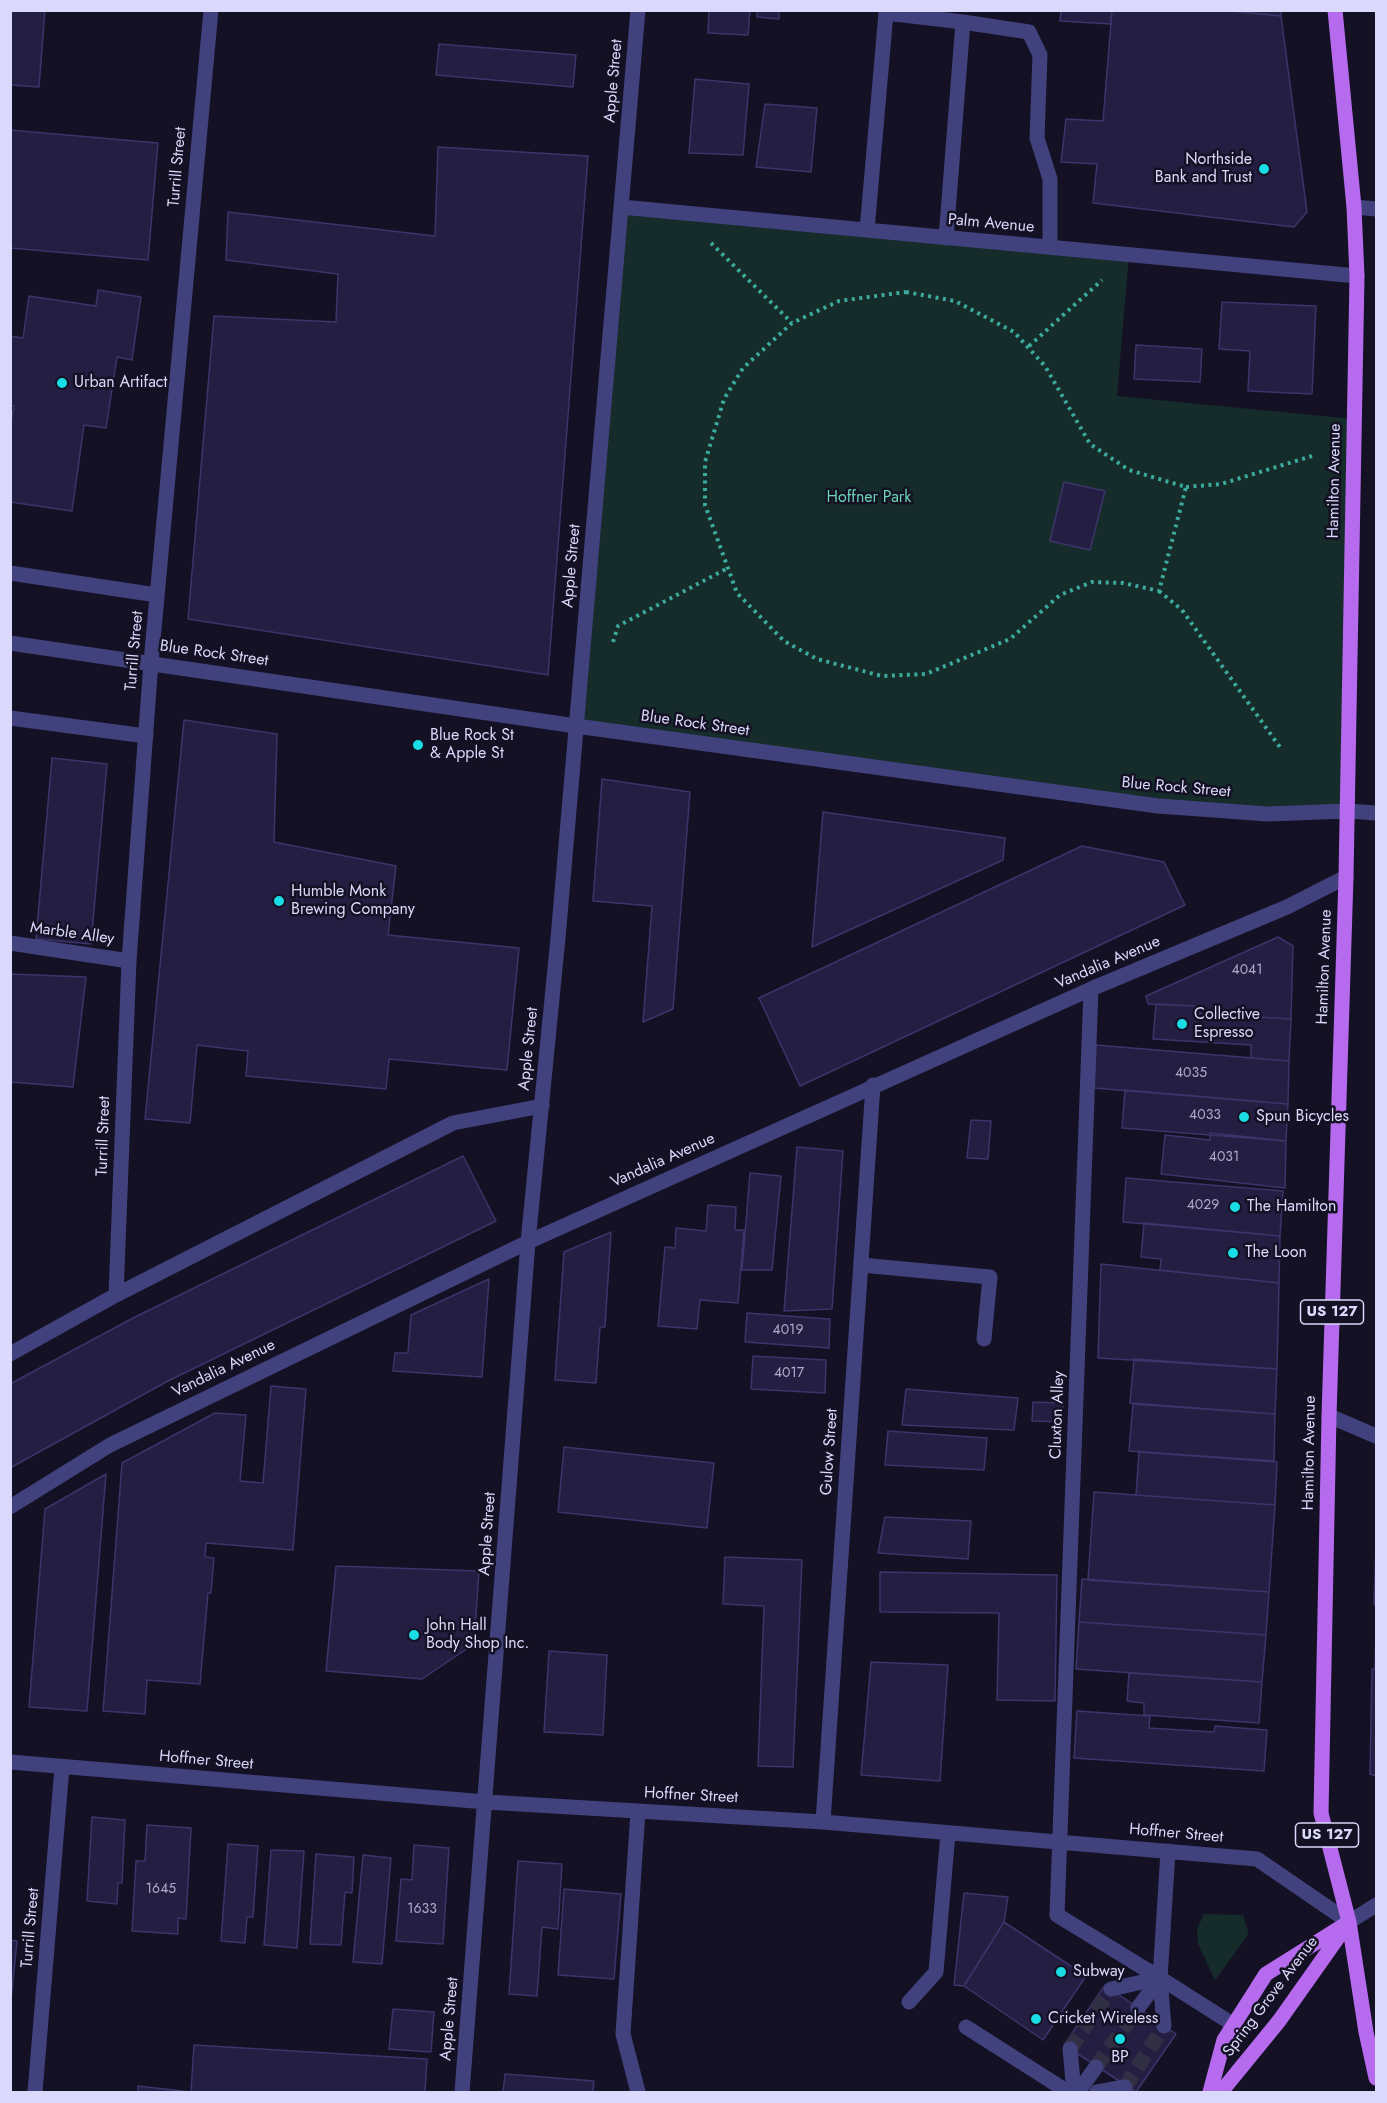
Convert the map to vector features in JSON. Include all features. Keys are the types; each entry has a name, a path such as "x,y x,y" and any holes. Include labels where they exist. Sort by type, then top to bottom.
{"main road":[{"name":"Hamilton Avenue","path":"1335,10 1354,207 1357,276 1348,810 1329,1416 1321,1813 1349,1922"},
{"name":"Spring Grove Avenue","path":"1210,2092 1224,2040 1266,1974 1349,1922"},
{"name":"Spring Grove Avenue","path":"1221,2092 1278,2021 1349,1922"},
{"name":"US 127","path":"1349,1922 1366,2032 1376,2071"}],"street":[{"name":"Turrill Street","path":"116,1295 129,960 151,662 211,10"},
{"name":"Apple Street","path":"462,2092 528,1242 576,726 638,10"},
{"path":"867,231 886,13 1029,32 1040,55 1037,138 1050,179 1050,247"},
{"path":"946,238 963,22"},
{"name":"Palm Avenue","path":"621,207 1357,276"},
{"path":"1354,207 1377,210"},
{"path":"10,573 157,596"},
{"name":"Blue Rock Street","path":"10,643 576,726 1158,806 1269,814 1348,810 1377,813"},
{"path":"10,718 146,736"},
{"name":"Vandalia Avenue","path":"10,1507 110,1445 528,1242 873,1085 1091,989 1287,907 1346,877"},
{"name":"Marble Alley","path":"10,943 129,960"},
{"name":"Cluxton Alley","path":"1091,989 1062,1842 1057,1915 1160,1978"},
{"name":"Gulow Street","path":"823,1822 873,1085"},
{"path":"10,1354 116,1295 453,1123 542,1106"},
{"path":"861,1265 990,1277 984,1339"},
{"path":"1329,1416 1377,1436"},
{"name":"Hoffner Street","path":"10,1762 486,1802 823,1822 1257,1859 1349,1922"},
{"name":"Turrill Street","path":"35,2092 62,1767"},
{"path":"638,2092 623,2034 639,1811"},
{"path":"909,2002 936,1972 948,1833"},
{"path":"1164,2026 1160,1978 1168,1851"},
{"name":"Spring Grove Avenue","path":"1349,1922 1377,1905"},
{"path":"1138,2008 1160,1978"},
{"path":"1111,1989 1160,1978 1234,2025"},
{"path":"966,2027 1068,2092"},
{"path":"1070,2049 1076,2092"},
{"path":"1076,2092 1096,2067"},
{"path":"1097,2092 1125,2087"}],"path":[{"path":"701,239 711,243 792,322"},
{"path":"1029,346 1129,255"},
{"path":"1282,750 1182,610 1159,591 1123,583 1092,582 1059,595 1010,639 926,674 882,676 817,659 784,640 737,593 705,505 705,462 724,399 738,375 792,322 840,301 906,292 955,301 1014,332 1046,366 1090,444 1129,470 1186,487 1221,484 1312,456"},
{"path":"1159,591 1186,487"},
{"path":"612,645 618,626 728,568"}],"green space":[{"name":"Hoffner Park","path":"621,207 1129,255 1117,396 1354,419 1348,811 1268,814 576,726"},
{"path":"1204,1914 1243,1915 1248,1931 1248,1935 1215,1980 1198,1944 1197,1929"}],"building":[{"path":"10,10 45,10 39,87 10,85"},
{"path":"709,10 750,10 748,35 708,33"},
{"path":"757,10 779,10 779,19 757,17"},
{"path":"1061,10 1112,10 1111,24 1060,21"},
{"path":"1112,10 1221,10 1281,16 1307,212 1294,227 1093,203 1097,164 1061,162 1066,119 1103,121"},
{"path":"1221,10 1281,10 1281,16"},
{"path":"439,44 576,55 573,87 436,75"},
{"path":"695,79 749,84 743,155 689,153"},
{"path":"765,104 817,108 811,172 756,167"},
{"path":"10,130 158,143 148,260 10,248"},
{"path":"438,147 588,156 548,675 188,619 214,316 336,322 338,274 226,260 228,212 435,236"},
{"name":"Urban Artifact","path":"98,290 141,297 132,360 117,357 106,428 84,425 72,511 10,502 10,426 14,406 10,406 10,336 23,338 29,296 96,306"},
{"path":"1222,302 1316,306 1312,394 1248,391 1250,351 1219,349"},
{"path":"1136,345 1202,349 1200,382 1134,379"},
{"path":"1064,482 1105,491 1090,550 1050,541"},
{"name":"Humble Monk Brewing Company","path":"184,720 277,734 274,842 396,866 388,935 519,948 507,1070 389,1059 386,1089 246,1076 248,1051 197,1045 190,1123 145,1119"},
{"path":"52,758 107,764 91,944 36,939"},
{"path":"602,779 690,792 673,1009 643,1022 652,906 593,901"},
{"path":"823,812 1005,838 1003,860 812,947"},
{"path":"1082,846 1164,862 1185,905 800,1086 759,998"},
{"path":"1278,937 1293,946 1291,1019 1194,1013 1195,1006 1148,1004 1146,996"},
{"path":"10,974 86,977 73,1087 10,1082"},
{"path":"1156,1004 1195,1006 1194,1013 1291,1019 1289,1061 1251,1058 1251,1045 1153,1039"},
{"path":"1096,1045 1289,1061 1288,1104 1094,1088"},
{"path":"1125,1090 1288,1104 1286,1141 1122,1128"},
{"path":"971,1120 991,1121 988,1159 967,1158"},
{"path":"1210,1133 1286,1141 1285,1188 1161,1174 1165,1135 1210,1140"},
{"path":"797,1147 843,1151 832,1309 784,1311"},
{"path":"463,1156 496,1221 168,1381 10,1468 10,1384 135,1317"},
{"path":"750,1173 781,1176 772,1270 742,1270"},
{"path":"1126,1178 1283,1191 1280,1236 1123,1222"},
{"path":"708,1205 736,1207 735,1230 744,1230 738,1303 700,1300 697,1329 658,1326 665,1247 675,1248 676,1228 706,1231"},
{"path":"1144,1223 1280,1236 1279,1283 1160,1270 1161,1259 1141,1257"},
{"path":"611,1232 605,1327 600,1327 596,1383 555,1380 564,1252"},
{"path":"1101,1264 1279,1283 1277,1369 1098,1358"},
{"path":"489,1279 482,1377 393,1371 395,1353 408,1353 411,1315"},
{"path":"747,1313 830,1319 829,1348 745,1342"},
{"path":"753,1356 826,1360 825,1393 751,1389"},
{"path":"1134,1359 1277,1369 1275,1414 1130,1403"},
{"path":"271,1386 306,1389 293,1550 206,1543 205,1557 214,1558 211,1593 208,1593 200,1684 147,1680 145,1714 103,1711 122,1463 215,1413 246,1415 240,1481 263,1483"},
{"path":"906,1389 1018,1398 1014,1430 902,1425"},
{"path":"1033,1402 1063,1403 1063,1422 1032,1421"},
{"path":"1133,1404 1275,1414 1274,1461 1129,1451"},
{"path":"888,1431 987,1438 984,1470 885,1465"},
{"path":"564,1447 714,1463 707,1528 558,1512"},
{"path":"1139,1452 1277,1462 1275,1505 1136,1495"},
{"path":"106,1474 87,1711 29,1707 45,1509"},
{"path":"1094,1492 1275,1505 1269,1592 1088,1580"},
{"path":"885,1517 971,1521 968,1559 878,1553"},
{"path":"1376,1545 1376,1605 1374,1605"},
{"path":"725,1557 802,1560 793,1767 758,1766 764,1606 723,1604"},
{"path":"336,1566 479,1571 474,1644 422,1679 326,1671"},
{"path":"880,1572 1057,1575 1055,1701 997,1700 999,1613 880,1612"},
{"path":"1082,1579 1269,1592 1266,1635 1079,1622"},
{"path":"1079,1622 1266,1635 1262,1682 1076,1669"},
{"path":"1376,1629 1376,1776 1370,1774 1372,1669 1375,1669"},
{"path":"549,1651 607,1655 603,1735 544,1732"},
{"path":"871,1662 948,1665 940,1781 861,1775"},
{"path":"1129,1673 1262,1682 1259,1723 1144,1715 1144,1703 1127,1701"},
{"path":"1077,1711 1150,1716 1149,1728 1214,1732 1215,1726 1267,1730 1264,1771 1074,1758"},
{"path":"92,1817 125,1820 122,1883 118,1883 117,1904 87,1901"},
{"path":"147,1825 191,1828 186,1919 178,1918 178,1934 132,1931 136,1861 145,1861"},
{"path":"228,1844 258,1846 253,1917 247,1917 245,1943 221,1941"},
{"path":"414,1845 449,1848 443,1944 396,1941 401,1879 412,1880"},
{"path":"271,1850 304,1851 297,1948 264,1945"},
{"path":"316,1854 354,1857 352,1893 345,1892 341,1945 310,1944"},
{"path":"363,1855 391,1858 382,1964 353,1962"},
{"path":"518,1861 562,1864 558,1929 542,1927 537,1996 509,1994"},
{"path":"564,1889 621,1894 614,1979 558,1975"},
{"path":"964,1893 1008,1897 1004,1922 964,1986 954,1985"},
{"path":"1004,1922 1086,1976 1043,2040 964,1986"},
{"path":"10,1940 17,1941 10,2010"},
{"name":"BP","path":"1105,1985 1176,2034 1136,2092 1064,2045"},
{"path":"393,2009 434,2012 431,2052 389,2049"},
{"path":"194,2045 427,2059 425,2092 191,2092"},
{"path":"505,2074 594,2081 593,2092 503,2092"},
{"path":"138,2086 191,2092 138,2092"}],"tunnel":[{"path":"1070,2049 1111,1989"},
{"path":"1096,2067 1138,2008"},
{"path":"1125,2087 1164,2026"}],"place":[{"name":"Northside Bank and Trust","path":"1264,169"},
{"name":"Urban Artifact","path":"62,383"},
{"name":"Blue Rock St & Apple St","path":"418,745"},
{"name":"Humble Monk Brewing Company","path":"279,901"},
{"name":"Collective Espresso","path":"1182,1024"},
{"name":"Spun Bicycles","path":"1244,1117"},
{"name":"The Hamilton","path":"1235,1207"},
{"name":"The Loon","path":"1233,1253"},
{"name":"John Hall Body Shop Inc.","path":"414,1635"},
{"name":"Subway","path":"1061,1972"},
{"name":"Cricket Wireless","path":"1036,2019"},
{"name":"BP","path":"1120,2039"}]}
